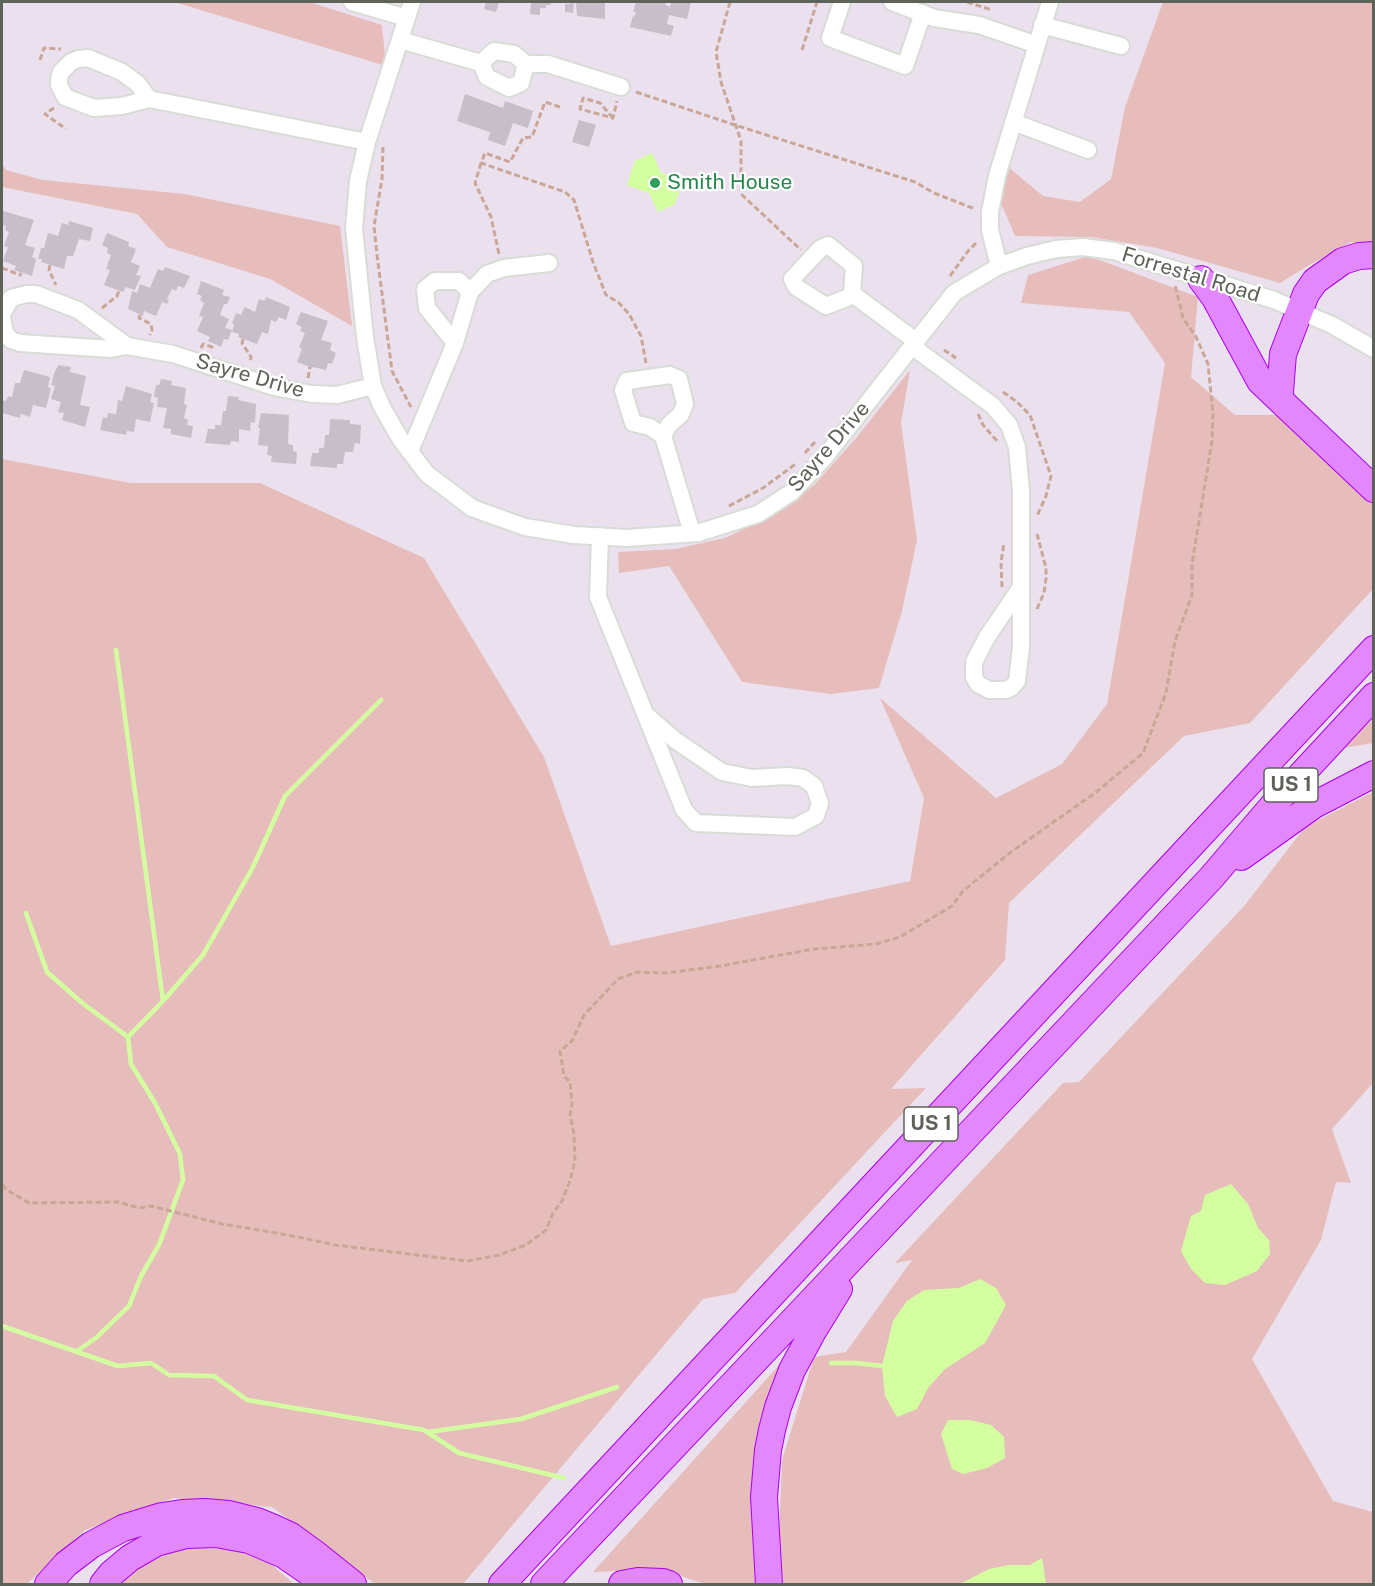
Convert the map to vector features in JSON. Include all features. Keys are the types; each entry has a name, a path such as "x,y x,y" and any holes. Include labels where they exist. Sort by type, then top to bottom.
{"highway":[{"path":"1281,401 1283,354 1306,294 1328,270 1343,261 1359,256 1374,255"},
{"path":"1201,279 1226,318 1260,381 1374,489"},
{"path":"1367,657 1374,640"},
{"name":"US 1","path":"502,1584 1367,657"},
{"name":"US 1","path":"544,1584 1211,878 1275,803 1374,696"},
{"path":"1211,878 1314,805 1374,774"},
{"path":"769,1584 764,1497 768,1450 778,1407 801,1351 868,1242"},
{"path":"48,1584 66,1564 91,1545 123,1528 162,1516 205,1512 229,1514 274,1528 314,1552 353,1584"},
{"path":"103,1584 130,1558 156,1543 186,1535 216,1534 249,1540 284,1555 326,1584"},
{"path":"622,1584 638,1581 669,1584"}],"street":[{"path":"352,2 407,18"},
{"name":"Sayre Drive","path":"412,2 400,40 375,144 358,181 354,228 365,337 374,386 382,407 427,474 472,508 525,527 574,535 626,538 692,533 758,514 792,492 824,458 954,293 999,266"},
{"path":"842,2 830,38 906,66 923,13"},
{"path":"892,2 945,21 979,25 1036,45"},
{"path":"999,266 992,240 990,215 997,176 1050,2"},
{"path":"1042,25 1121,46"},
{"path":"400,40 481,63"},
{"path":"481,63 494,51 514,54 526,64 548,64 621,87"},
{"path":"149,99 138,84 122,72 88,58 78,58 61,72 59,86 66,98 94,108 122,106 149,99 375,144"},
{"path":"481,63 486,77 509,88 521,82 526,64"},
{"path":"1013,122 1088,150"},
{"name":"Forrestal Road","path":"999,266 1046,251 1083,247 1114,251 1274,300 1332,325 1374,350"},
{"path":"410,451 455,344 470,292 486,274 504,268 549,263"},
{"path":"455,344 427,308 425,289 435,281 459,282 470,292"},
{"name":"Sayre Drive","path":"127,346 78,310 36,294 11,298 2,316 5,333 11,340 21,344 111,349 127,346 173,354 274,387 312,394 337,395 374,386"},
{"path":"854,295 993,406 1009,425 1015,438 1021,491 1021,586 1021,647 1017,681 1006,690 989,690 978,684 974,677 974,662 987,636 1021,586"},
{"path":"663,436 692,533"},
{"path":"600,536 598,597 645,714 684,810 696,823 795,827 816,816 820,803 814,786 803,778 788,776 752,778 722,772 675,740 645,714"}],"path":[{"path":"730,2 716,52 721,82 741,141 741,194 801,251"},
{"path":"802,50 817,2"},
{"path":"967,2 992,10"},
{"path":"613,118 621,87 915,182 934,193 990,215"},
{"path":"583,98 600,103 613,118 580,110 583,98"},
{"path":"560,107 545,102 531,137 523,138 510,162 485,153 481,163 566,192 574,200 606,295 619,303 633,321 641,336 648,370"},
{"path":"375,144 382,179 374,226 392,371 421,425"},
{"path":"945,284 968,251 979,240"},
{"path":"50,265 49,270 56,286 55,290"},
{"path":"2,268 21,275 21,273"},
{"path":"2,1185 29,1203 119,1202 139,1208 151,1206 222,1224 335,1245 467,1261 499,1256 525,1245 546,1230 570,1181 575,1161 574,1134 570,1115 572,1104 570,1082 564,1076 560,1051 572,1041 584,1015 618,979 637,972 666,973 814,949 876,944 900,937 952,906 963,891 1003,859 1095,793 1143,753 1166,693 1175,641 1192,595 1192,564 1212,441 1213,414 1208,364 1196,337 1183,318 1174,280"},
{"path":"98,311 117,296 119,291"},
{"path":"140,315 139,318 151,324 150,335"},
{"path":"243,339 242,344 251,357 250,363"},
{"path":"201,350 203,344 212,347 213,343"},
{"path":"308,378 310,368"},
{"path":"978,412 983,425 1003,447"},
{"path":"805,453 820,436"},
{"path":"723,509 763,488 797,462"},
{"path":"1001,591 1001,562 1005,536"}],"shaded area":[{"path":"174,2 309,2 382,25 386,66"},
{"path":"1163,2 1373,3 1373,242 1351,242 1280,283 1157,248 1091,237 1015,236 1000,201 1007,166 1043,196 1080,202 1111,179 1125,107"},
{"name":"Smith House","path":"652,153 661,173 683,180 675,204 658,212 649,193 627,185 635,161"},
{"path":"2,164 6,170 43,180 185,194 340,226 352,326 270,279 167,247 137,214 2,187"},
{"path":"1085,257 1100,260 1198,297 1191,377 1235,415 1282,415 1373,498 1373,589 1250,723 1184,736 1009,903 1005,960 891,1089 926,1088 735,1293 703,1299 463,1584 375,1584 272,1507 173,1498 85,1530 27,1584 2,1584 2,459 131,483 260,483 424,558 544,757 611,946 910,881 924,798 880,698 996,798 1062,764 1107,704 1165,363 1129,312 1021,303 1028,275"},
{"path":"910,370 901,423 917,540 902,611 879,688 831,694 742,682 669,566 619,573 618,552 675,549 725,538 783,510 815,484 857,437"},
{"path":"1373,718 1373,743 1344,748"},
{"path":"1373,792 1373,1083 1332,1129 1351,1183 1336,1182 1321,1240 1252,1359 1333,1501 1373,1512 1373,1584 783,1584 779,1534 782,1460 814,1357 846,1352 912,1260 895,1263 1063,1083 1079,1082 1245,905 1305,827"},
{"path":"1231,1184 1248,1204 1258,1228 1269,1240 1270,1254 1257,1271 1225,1285 1205,1283 1191,1269 1181,1251 1191,1216 1201,1211 1205,1195"},
{"path":"980,1279 996,1288 1006,1305 985,1343 945,1369 928,1388 917,1409 897,1417 885,1396 882,1366 893,1321 907,1301 924,1290 959,1288"},
{"path":"789,1354 752,1472 758,1584 705,1584 659,1569 593,1572"},
{"path":"948,1420 970,1420 991,1425 1004,1437 1005,1458 987,1468 963,1474 952,1469 941,1434"},
{"path":"181,1547 256,1551 294,1584 119,1584 126,1574"},
{"path":"1042,1558 1046,1584 960,1584 989,1569 1009,1565 1030,1565"}],"building":[{"path":"486,2 499,2 496,12 484,9"},
{"path":"531,2 551,2 551,5 540,8 540,15 530,14"},
{"path":"574,2 573,13 565,12 565,4 570,4"},
{"path":"576,2 605,2 605,19 577,16"},
{"path":"636,2 666,2 665,5 669,6 669,10 671,2 691,2 687,19 669,15 667,24 674,26 671,36 630,27 636,12 633,12"},
{"path":"465,94 503,108 505,101 533,111 528,128 513,123 505,146 488,140 490,132 457,121"},
{"path":"579,120 596,125 589,147 572,142"},
{"path":"3,211 34,220 25,245 35,248 32,257 36,259 32,276 14,270 16,266 3,261 8,247 4,246 9,232 2,224"},
{"path":"69,221 93,228 90,241 79,239 73,256 67,256 64,269 41,262 42,259 38,259 48,233 58,236 62,223 68,225"},
{"path":"107,233 129,242 128,246 136,249 131,262 140,266 136,275 141,276 135,290 126,287 123,292 104,285 110,270 106,269 111,255 107,253 108,248 102,245"},
{"path":"165,267 190,276 184,288 178,286 176,291 172,289 167,304 162,302 156,316 144,311 143,316 128,309 132,291 137,293 140,284 150,288 158,269 163,271"},
{"path":"201,281 224,290 222,295 230,297 227,304 224,304 220,315 229,319 225,328 232,330 228,340 224,339 221,347 208,341 210,337 197,331 203,317 199,316 204,303 200,300 202,296 197,294"},
{"path":"266,297 290,307 286,320 279,317 276,322 271,320 268,334 262,332 257,344 238,337 239,334 232,332 234,325 232,323 236,313 241,315 245,307 255,312 259,299 265,301"},
{"path":"301,312 328,321 321,340 332,343 330,350 336,353 332,364 328,363 326,370 297,362 302,349 299,347 305,333 300,331 302,327 296,324"},
{"path":"59,365 71,367 70,372 86,376 80,405 90,407 85,427 62,420 64,413 58,412 61,402 51,399 55,386 51,385"},
{"path":"24,370 50,377 48,387 51,389 46,408 33,405 30,417 21,414 20,418 2,413 2,400 6,401 8,396 12,397 15,383 20,383"},
{"path":"161,379 172,381 171,385 186,388 184,404 187,405 184,418 188,420 187,425 193,426 191,438 171,434 171,429 163,428 167,408 157,407 158,398 154,397 156,385 159,385"},
{"path":"126,386 152,394 150,402 154,403 150,422 136,419 134,432 127,431 126,435 100,430 103,417 107,418 108,413 116,414 118,400 122,401"},
{"path":"228,396 239,397 238,400 256,404 255,423 251,422 250,431 239,429 239,442 231,441 230,445 205,443 208,429 215,429 215,425 221,425"},
{"path":"261,413 289,415 288,444 293,445 293,451 297,452 296,464 271,462 272,456 267,455 268,446 258,445"},
{"path":"330,419 350,420 350,424 361,425 360,444 355,443 353,452 345,452 343,464 337,464 337,468 310,466 312,453 319,453 319,448 324,448 325,435 329,435"}],"waterway":[{"path":"77,1351 97,1337 129,1306 141,1276 159,1245 183,1180 180,1154 155,1103 131,1064 128,1037 163,1001 116,650"},
{"path":"163,1001 203,955 253,867 285,796 381,700"},
{"path":"26,913 47,972 81,1002 128,1037"},
{"path":"2,1326 118,1366 151,1363 169,1375 214,1376 247,1400 424,1430 459,1453 564,1478"},
{"path":"831,1363 882,1366"},
{"path":"428,1432 521,1419 617,1387"}],"place":[{"name":"Smith House","path":"655,183"}]}
